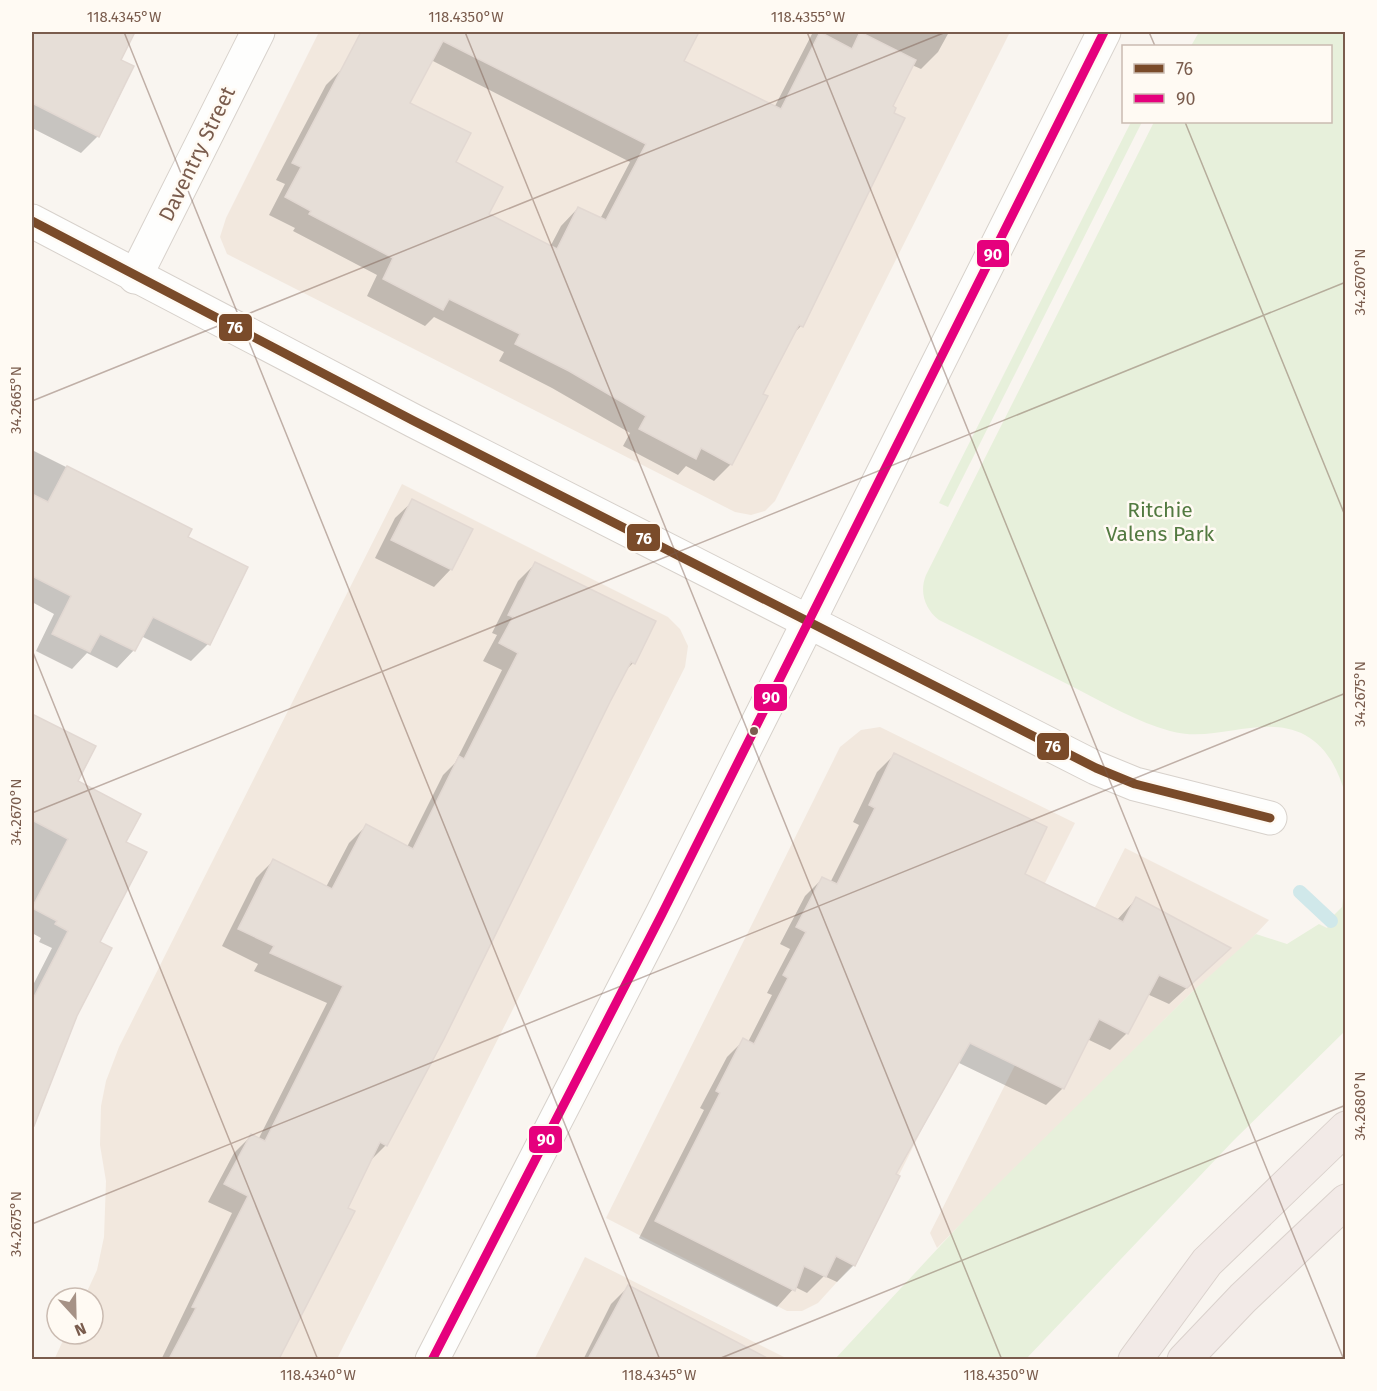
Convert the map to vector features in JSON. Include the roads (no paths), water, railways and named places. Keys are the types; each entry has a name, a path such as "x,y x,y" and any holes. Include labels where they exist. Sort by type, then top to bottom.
{"highway":[{"path":"1135,1359 1207,1262 1346,1128"},
{"path":"1184,1359 1243,1298 1346,1202"}],"street":[{"name":"Daventry Street","path":"135,278 258,32"},
{"path":"432,1359 662,914 807,620 1104,32"},
{"path":"32,221 135,278 1125,780 1270,818"}],"waterway":[{"path":"1300,892 1331,921"}],"park label":[{"name":"Ritchie Valens Park","path":"1160,522"}]}
